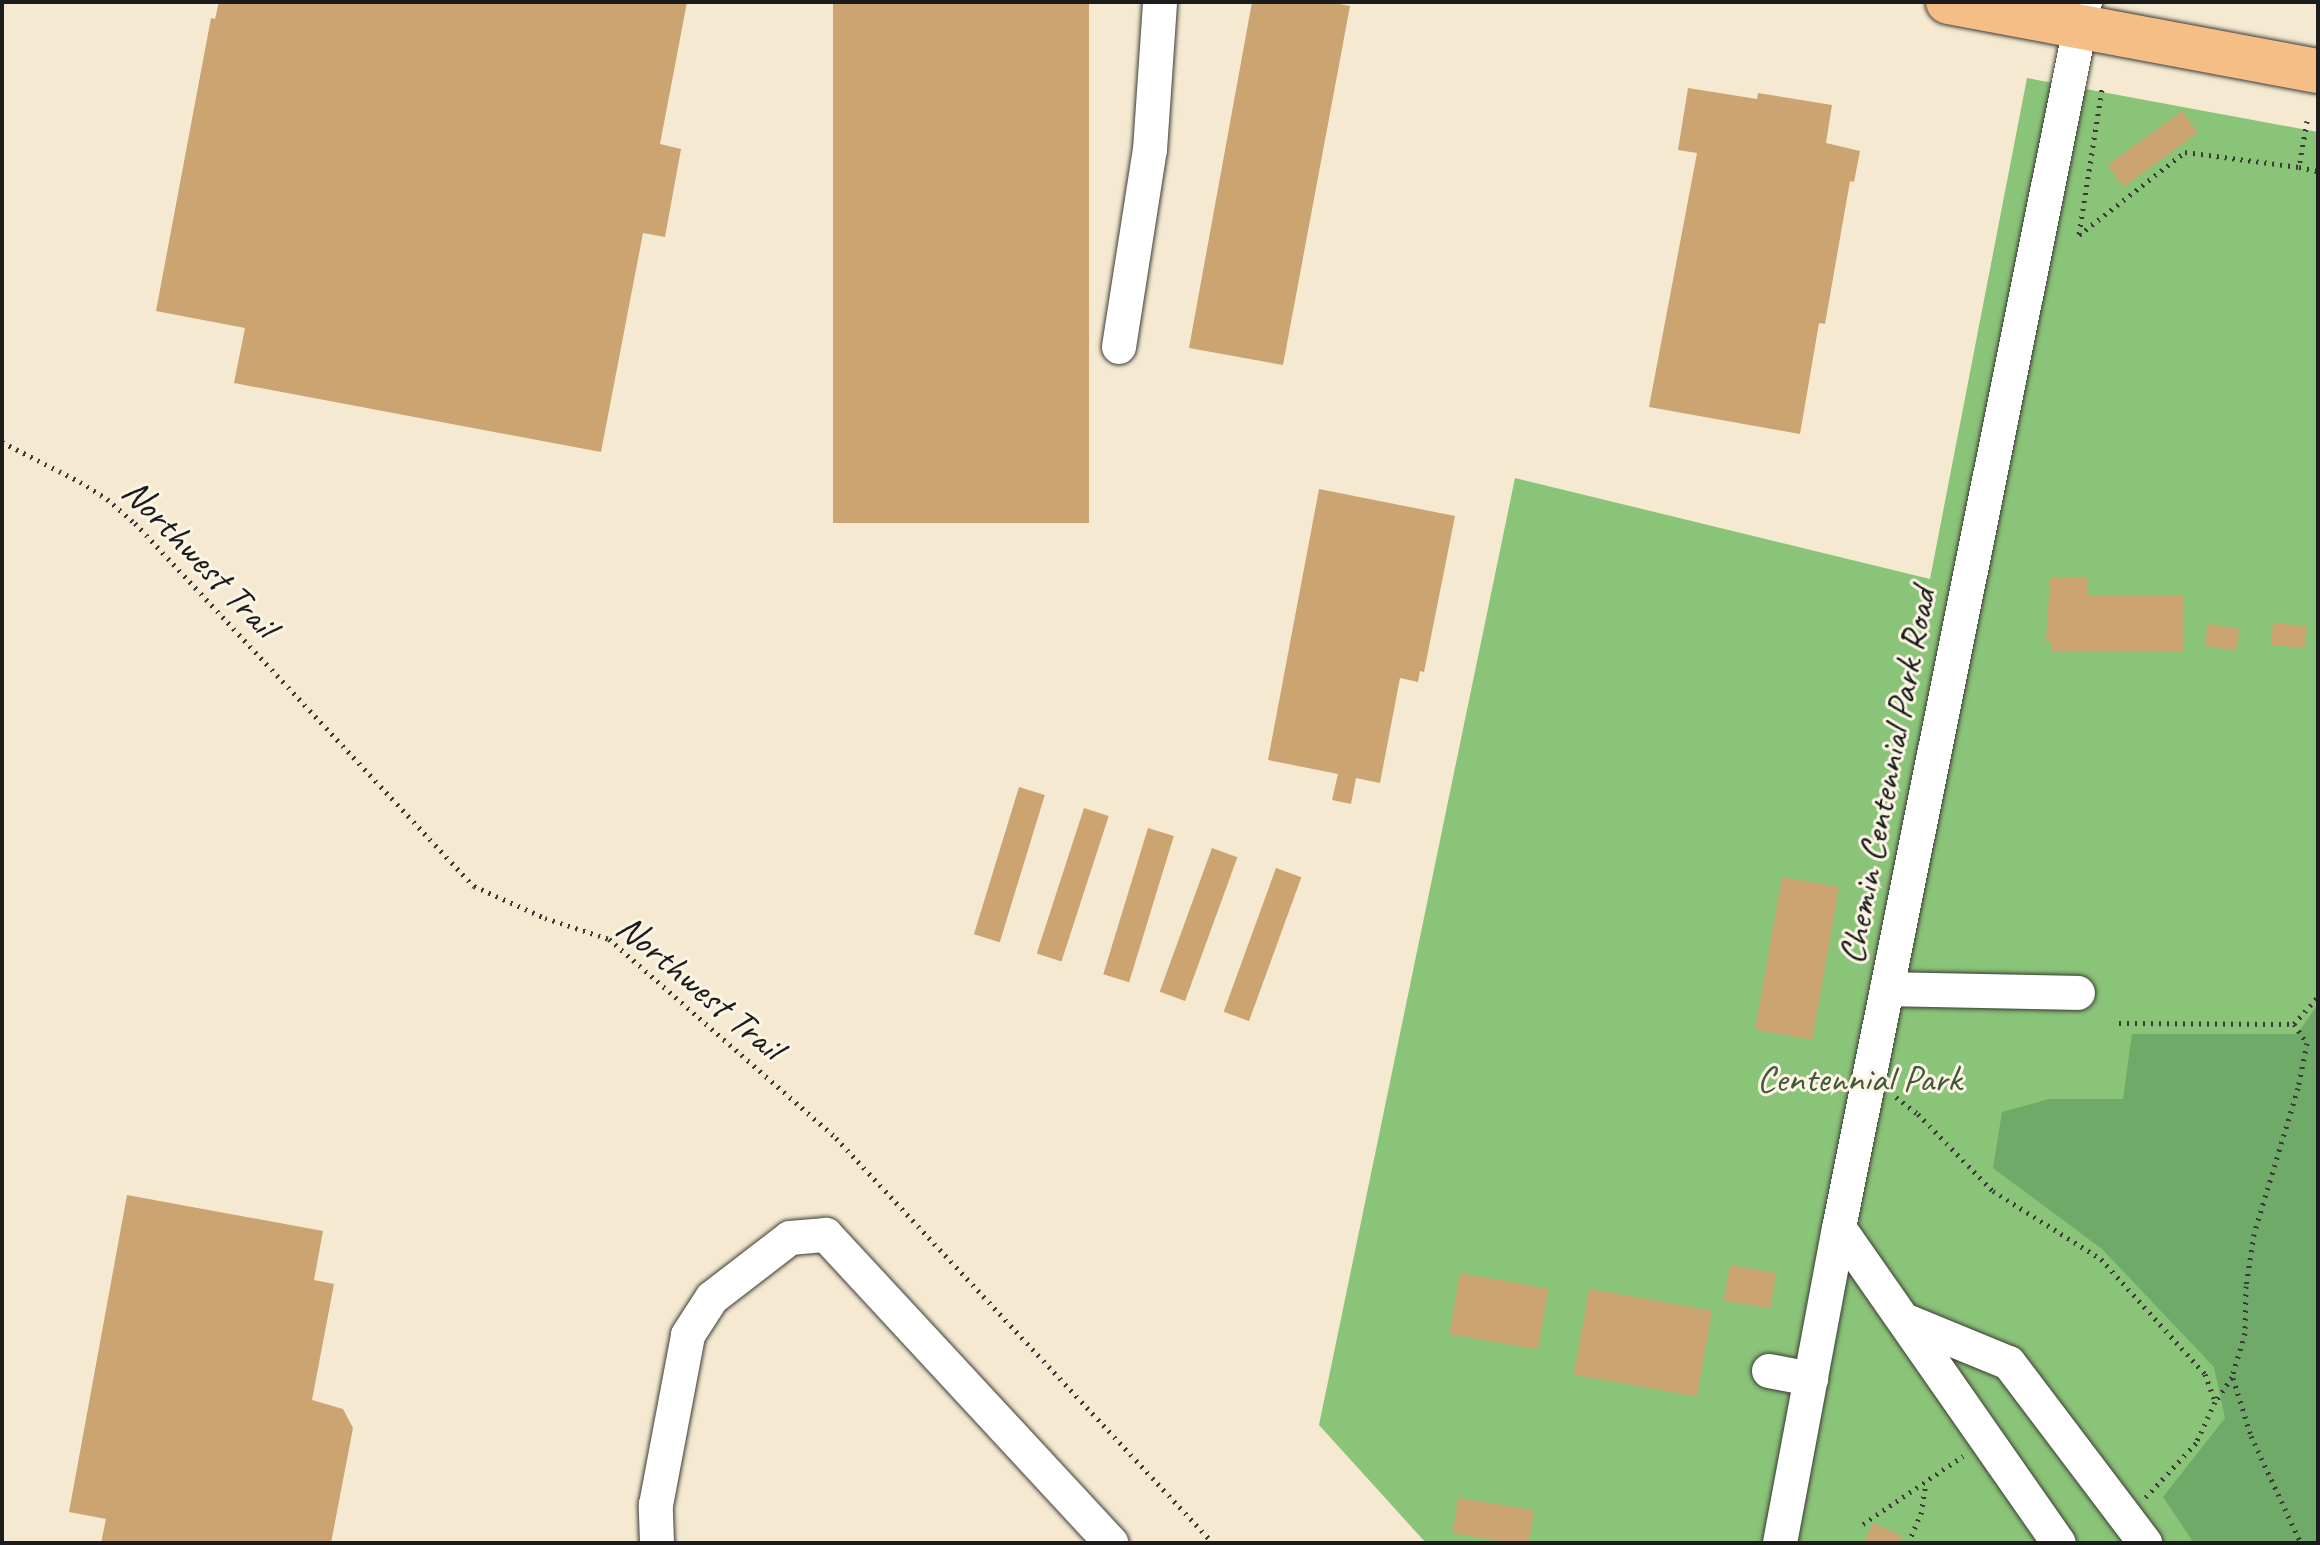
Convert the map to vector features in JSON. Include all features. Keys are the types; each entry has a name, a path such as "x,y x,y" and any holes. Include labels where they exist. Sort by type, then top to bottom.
{"main road":[{"path":"1948,2 2083,14 2318,71"}],"street":[{"path":"1119,347 1150,150 1160,2"},
{"name":"Chemin Centennial Park Road","path":"1780,1543 1839,1228 2083,14"},
{"path":"1887,989 2078,993"},
{"path":"1839,1228 2059,1543"},
{"path":"657,1543 656,1505 688,1335 712,1298 790,1238 826,1235 1111,1543"},
{"path":"1904,1320 2009,1363 2136,1530"},
{"path":"1769,1371 1811,1379"}],"path":[{"path":"2102,89 2079,235 2185,152 2318,171"},
{"path":"2299,167 2307,121"},
{"name":"Northwest Trail","path":"2,442 80,482 107,499 135,523 474,886 545,918 609,939 836,1138 1213,1543"},
{"path":"2119,1023 2294,1024 2318,996"},
{"path":"2136,1530 2196,1443 2215,1402 2232,1377 2245,1333 2246,1286 2254,1234 2298,1088 2307,1043 2294,1024"},
{"path":"1870,1076 1918,1114 1993,1191 2101,1259 2205,1374 2215,1402"},
{"path":"2232,1377 2251,1436 2301,1543"},
{"path":"1863,1524 1988,1440"},
{"path":"1908,1543 1921,1514 1926,1481"}],"green space":[{"name":"Centennial Park","path":"2027,78 2318,132 2318,1543 1426,1543 1319,1425 1515,478 1930,579"},
{"path":"2318,1004 2318,1543 2194,1543 2163,1497 2225,1418 2214,1367 2102,1249 1993,1168 2002,1112 2049,1099 2123,1099 2132,1034 2297,1034"}],"building":[{"path":"219,2 687,2 660,144 681,149 665,237 643,233 601,452 234,383 245,328 156,311 211,18 215,19"},
{"path":"833,2 1089,2 1089,523 833,523"},
{"path":"1252,2 1329,2 1350,6 1283,365 1189,348"},
{"path":"1688,88 1757,99 1758,93 1832,105 1826,143 1860,151 1854,182 1850,181 1825,324 1819,323 1800,434 1649,407 1697,153 1678,150"},
{"path":"2182,111 2198,133 2123,187 2108,165"},
{"path":"1319,489 1455,516 1424,672 1420,671 1418,682 1400,678 1380,783 1356,778 1351,804 1332,800 1338,774 1268,760"},
{"path":"2050,578 2087,578 2087,596 2183,596 2183,652 2051,651 2051,641 2046,641"},
{"path":"2273,623 2307,626 2305,648 2271,645"},
{"path":"2208,624 2240,629 2236,651 2205,646"},
{"path":"1019,787 1045,795 1000,942 974,934"},
{"path":"1084,808 1109,816 1061,962 1037,954"},
{"path":"1148,828 1174,836 1129,982 1103,974"},
{"path":"1212,848 1237,857 1185,1001 1160,992"},
{"path":"1276,868 1301,877 1249,1021 1224,1012"},
{"path":"1782,877 1839,887 1812,1040 1755,1030"},
{"path":"127,1195 323,1231 314,1280 334,1284 312,1400 343,1409 353,1428 331,1543 101,1543 106,1519 69,1512"},
{"path":"1730,1265 1776,1273 1770,1309 1724,1300"},
{"path":"1460,1273 1549,1289 1538,1350 1449,1334"},
{"path":"1589,1289 1712,1311 1697,1396 1574,1375"},
{"path":"1458,1498 1534,1510 1529,1543 1452,1534"},
{"path":"1873,1523 1902,1536 1899,1543 1864,1543"}]}
